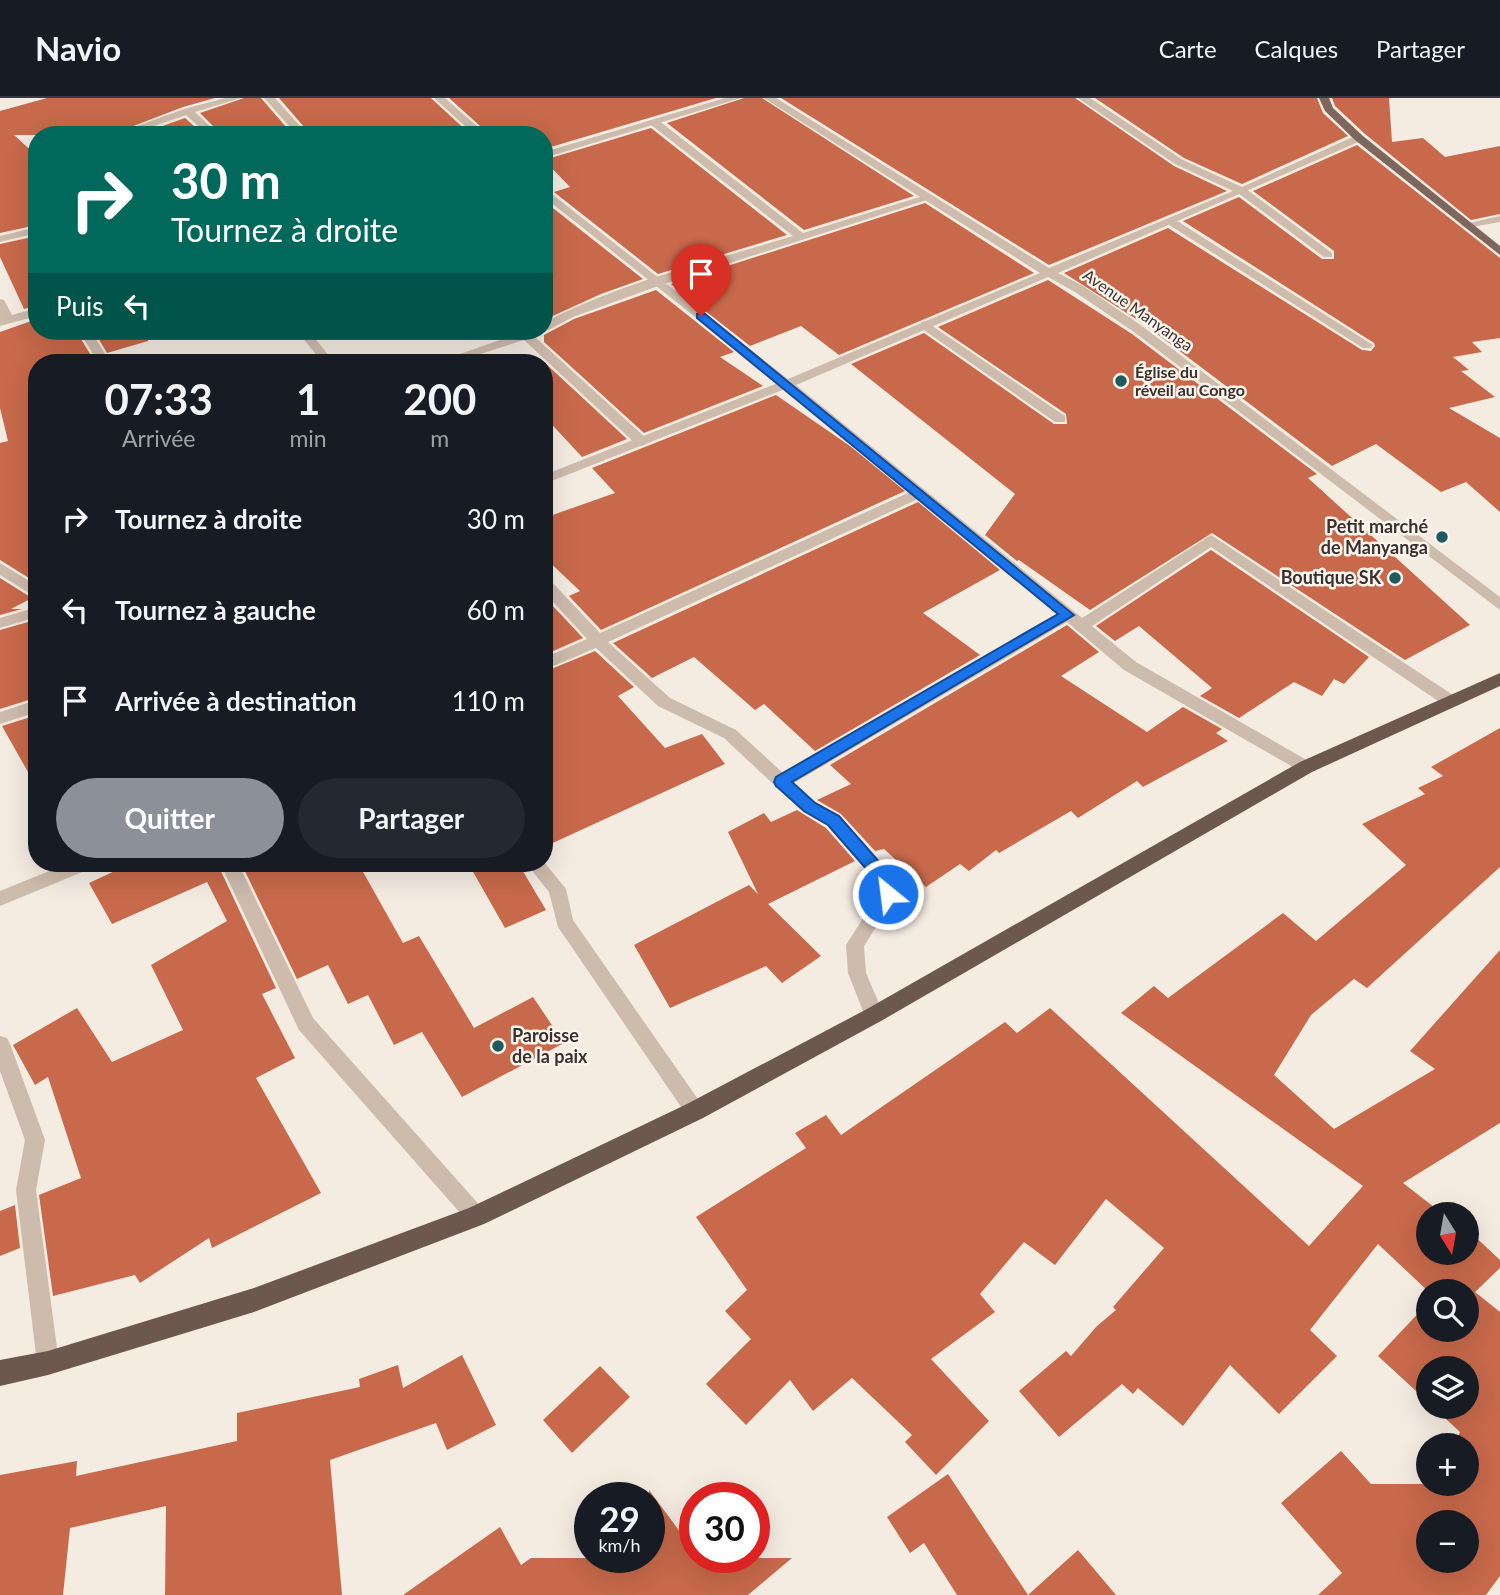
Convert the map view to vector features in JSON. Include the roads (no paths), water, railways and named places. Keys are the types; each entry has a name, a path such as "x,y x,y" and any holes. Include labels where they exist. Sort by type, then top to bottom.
{"highway":[{"path":"0,1373 48,1363 254,1300 476,1216 695,1111 874,1015 1306,767 1500,679"}],"main road":[{"path":"1324,98 1329,109 1359,138 1500,252"}],"street":[{"path":"144,126 236,98"},
{"path":"269,98 295,126"},
{"path":"439,98 472,126"},
{"path":"553,152 736,98"},
{"name":"Avenue Manyanga","path":"769,98 1047,272 1079,289 1138,329 1500,605"},
{"path":"1083,98 1179,162 1242,191 1328,255"},
{"path":"188,111 204,126"},
{"path":"654,122 801,237"},
{"path":"553,477 787,384 1242,191 1359,138"},
{"path":"553,323 569,314 657,282 930,197"},
{"path":"553,198 787,384 1130,666 1306,767"},
{"path":"1466,225 1500,219"},
{"path":"1170,221 1367,345"},
{"path":"0,239 28,232"},
{"path":"0,303 4,321 28,314"},
{"path":"925,325 1060,419"},
{"path":"310,340 322,354"},
{"path":"467,354 509,340"},
{"path":"537,340 552,354"},
{"path":"553,355 642,442"},
{"path":"553,660 919,493"},
{"path":"1081,626 1210,540 1450,701"},
{"path":"0,568 28,587"},
{"path":"553,592 596,639 664,702 730,734 809,807 834,821 883,877 888,894 855,945 857,973 874,1015"},
{"path":"0,623 28,615"},
{"path":"782,782 1068,615"},
{"path":"0,718 28,709"},
{"path":"0,899 64,872"},
{"path":"233,872 306,1024 476,1216"},
{"path":"542,872 557,890 564,922 695,1111"},
{"path":"0,1044 34,1140 26,1190 48,1363"}],"place":[{"name":"Église du réveil au Congo","path":"1121,381"},
{"name":"Petit marché de Manyanga","path":"1442,537"},
{"name":"Boutique SK","path":"1395,578"},
{"name":"Paroisse de la paix","path":"498,1046"}]}
